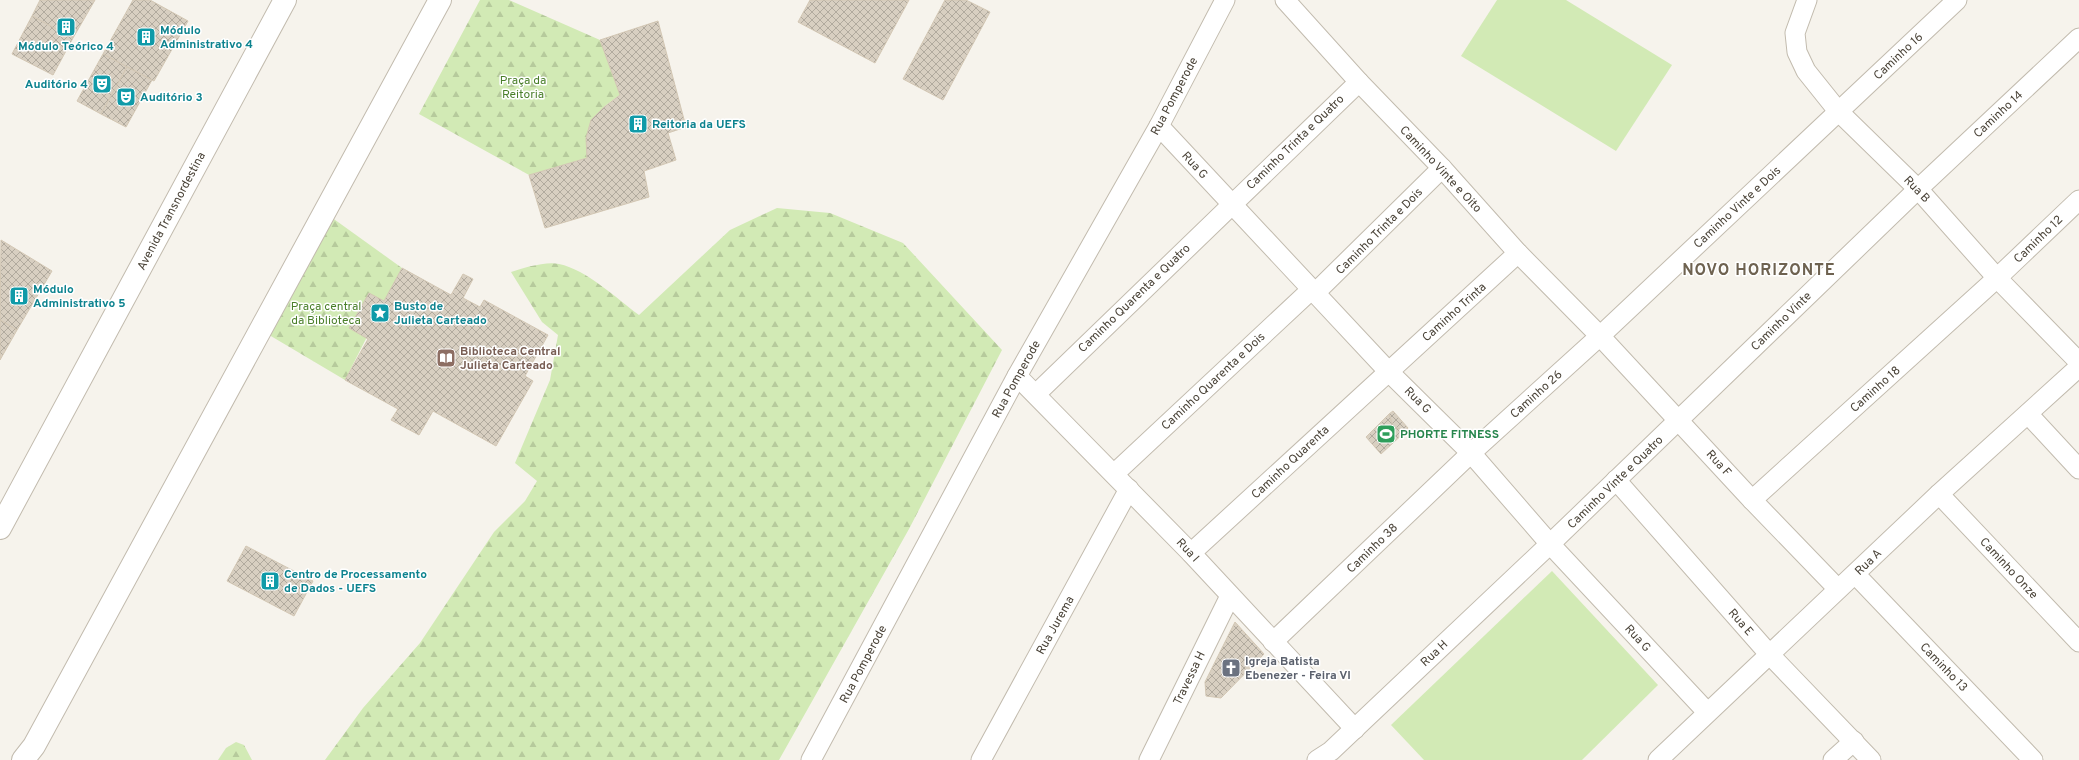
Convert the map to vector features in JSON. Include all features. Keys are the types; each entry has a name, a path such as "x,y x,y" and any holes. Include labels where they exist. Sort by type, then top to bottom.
{"street":[{"name":"Avenida Transnordestina","path":"0,528 285,0"},
{"path":"23,760 34,746 440,0"},
{"name":"Rua Pomperode","path":"811,760 1105,210 1159,126 1225,0"},
{"name":"Caminho Vinte e Oito","path":"1285,0 1359,82 1442,168 1518,253 1600,336"},
{"name":"Rua B","path":"1807,0 1795,33 1797,52 1806,71 1838,111 1918,189 1997,278 2079,362"},
{"name":"Caminho 16","path":"1838,111 1957,0"},
{"name":"Caminho 14","path":"1918,189 2079,38"},
{"name":"Caminho Trinta e Quatro","path":"1231,203 1359,82"},
{"name":"Caminho Vinte e Dois","path":"1600,336 1838,111"},
{"name":"Rua G","path":"1159,126 1389,372 1471,453 1550,544 1707,712"},
{"name":"Caminho Trinta e Dois","path":"1314,291 1442,168"},
{"name":"Caminho Vinte","path":"1679,420 1918,189"},
{"name":"Caminho 12","path":"1997,278 2079,200"},
{"name":"Caminho Quarenta e Quatro","path":"1036,394 1231,203"},
{"name":"Caminho Trinta","path":"1389,372 1518,253"},
{"name":"Caminho 18","path":"1752,500 1997,278"},
{"name":"Caminho Quarenta e Dois","path":"1114,474 1314,291"},
{"name":"Rua F","path":"1600,336 1752,500 1838,589"},
{"name":"Caminho 26","path":"1471,453 1600,336"},
{"name":"Rua A","path":"1658,760 1939,494 2079,366"},
{"name":"Caminho Quarenta","path":"1191,553 1389,372"},
{"name":"Rua I","path":"1017,376 1191,553 1355,729"},
{"path":"2028,414 2079,469"},
{"name":"Caminho Vinte e Quatro","path":"1550,544 1679,420"},
{"name":"Caminho 38","path":"1273,642 1471,453"},
{"name":"Rua E","path":"1616,480 1770,655 1871,760"},
{"name":"Rua Jurema","path":"981,760 1129,489"},
{"name":"Caminho Onze","path":"1939,494 2079,642"},
{"name":"Rua H","path":"1317,760 1331,751 1355,729 1550,544"},
{"name":"Caminho 13","path":"1855,574 2034,760"},
{"name":"Travessa H","path":"1149,760 1230,596"},
{"path":"1833,760 1854,741"}],"green space":[{"name":"Praça da Reitoria","path":"480,0 509,0 600,40 620,95 597,114 589,128 587,158 529,175 419,114"},
{"path":"1497,0 1566,0 1672,65 1616,151 1461,56"},
{"path":"777,208 830,213 903,243 1002,350 909,529 779,760 325,760 363,708 420,643 494,532 525,501 537,481 515,463 550,380 558,335 542,322 511,272 548,263 570,267 591,278 639,315 730,230"},
{"name":"Praça central da Biblioteca","path":"331,217 402,268 345,380 259,329"},
{"path":"1552,571 1658,685 1582,760 1424,760 1391,725"},
{"path":"236,742 244,745 252,760 218,760 226,748"}],"building":[{"name":"Módulo Teórico 4","path":"40,0 95,0 73,38 32,16"},
{"name":"Módulo Administrativo 4","path":"133,0 150,0 188,21 154,81 103,54"},
{"path":"810,0 909,0 875,63 798,22"},
{"path":"945,0 966,0 990,12 943,100 903,79"},
{"path":"32,16 73,38 53,75 12,54"},
{"name":"Reitoria da UEFS","path":"658,21 686,127 668,133 676,160 644,171 649,197 545,228 529,175 587,158 586,138 591,120 603,108 620,95 600,40"},
{"name":"Auditório 4","path":"103,54 127,67 101,114 77,101"},
{"name":"Auditório 3","path":"127,67 152,80 126,127 101,114"},
{"name":"Módulo Administrativo 5","path":"1,240 52,271 17,330 0,320"},
{"name":"Biblioteca Central Julieta Carteado","path":"402,268 451,295 463,274 473,279 463,298 480,307 484,300 548,335 525,376 533,381 496,446 433,411 419,435 391,420 398,409 345,380 368,339 349,328 369,293 384,301"},
{"path":"0,320 17,330 0,360"},
{"path":"1393,411 1408,428 1406,431 1393,427 1389,414"},
{"name":"PHORTE FITNESS","path":"1389,414 1393,427 1406,431 1381,454 1366,437"},
{"name":"Centro de Processamento de Dados - UEFS","path":"246,546 313,581 294,616 227,581"},
{"name":"Igreja Batista Ebenezer - Feira VI","path":"1235,622 1264,654 1221,698 1206,696 1205,682"}],"place":[{"name":"Módulo Teórico 4","path":"66,27"},
{"name":"Módulo Administrativo 4","path":"146,37"},
{"name":"Auditório 4","path":"102,84"},
{"name":"Auditório 3","path":"126,97"},
{"name":"Reitoria da UEFS","path":"638,124"},
{"name":"Módulo Administrativo 5","path":"19,296"},
{"name":"Busto de Julieta Carteado","path":"380,313"},
{"name":"Biblioteca Central Julieta Carteado","path":"446,358"},
{"name":"PHORTE FITNESS","path":"1386,434"},
{"name":"Centro de Processamento de Dados - UEFS","path":"270,581"},
{"name":"Igreja Batista Ebenezer - Feira VI","path":"1231,668"}],"district":[{"name":"NOVO HORIZONTE","path":"1759,269"}]}
